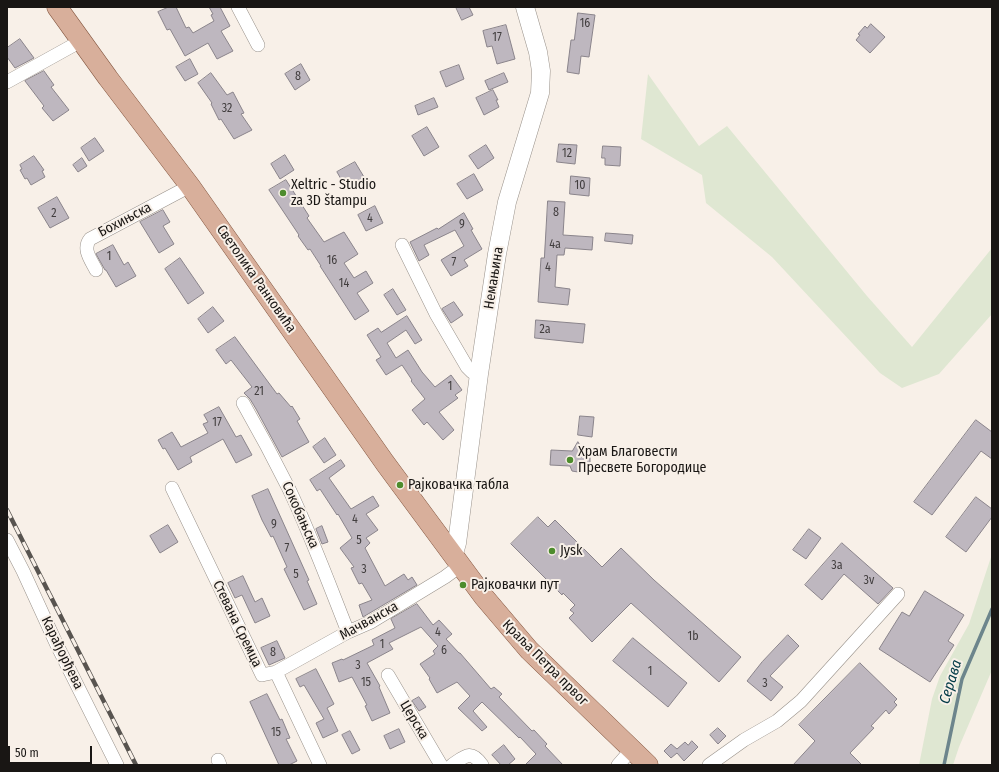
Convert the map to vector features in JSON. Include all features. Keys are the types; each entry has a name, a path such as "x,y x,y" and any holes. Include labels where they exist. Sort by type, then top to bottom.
{"main road":[{"name":"Светолика Ранковића","path":"57,7 190,186 385,463 456,560"},
{"name":"Краља Петра првог","path":"456,560 518,639 648,765"}],"street":[{"path":"238,7 258,45"},
{"name":"Немањина","path":"456,560 455,550 497,254 507,202 540,93 541,72 538,52 525,7"},
{"path":"7,82 81,41"},
{"name":"Бохињска","path":"96,270 86,250 87,243 90,239 190,186"},
{"path":"402,245 436,314 463,360 472,372 479,374"},
{"name":"Сокобањска","path":"243,402 269,449 289,490 348,632"},
{"name":"Стевана Сремца","path":"172,488 262,675 276,672 320,765"},
{"name":"Карађорђева","path":"7,540 56,643 117,765"},
{"name":"Мачванска","path":"276,672 348,632 371,622 445,577 456,560"},
{"path":"709,765 744,740 777,721 801,701 898,594"},
{"name":"Церска","path":"388,675 441,765"},
{"path":"618,765 632,749"},
{"path":"452,765 469,755 476,757 482,765"}],"green space":[{"path":"648,74 699,146 727,126 867,296 912,347 992,248 992,314 939,374 902,388 880,373 772,257 706,203 702,175 641,139"},
{"path":"992,554 992,670 959,747 953,765 919,765 932,699 940,676 969,624"}],"building":[{"path":"169,7 176,7 186,28 189,27 193,33 214,21 211,15 213,14 209,7 220,7 230,26 221,31 233,51 217,59 208,43 185,56 170,29 167,30 158,12"},
{"path":"456,7 469,7 473,15 462,20"},
{"path":"578,13 595,15 589,57 581,56 579,74 567,72 571,40 574,40"},
{"path":"871,24 885,37 870,53 856,40 860,35 858,34 865,26 867,28"},
{"path":"506,25 515,59 497,64 492,46 487,47 483,31"},
{"path":"20,39 34,58 15,68 7,57 7,48"},
{"path":"190,59 198,74 185,81 176,67"},
{"path":"301,64 310,80 295,90 285,74"},
{"path":"459,65 464,79 446,87 440,72"},
{"path":"44,71 54,85 51,87 69,110 53,121 42,108 44,106 25,81"},
{"path":"211,73 227,95 233,92 244,113 241,114 252,130 234,139 221,119 219,120 211,104 212,103 198,83"},
{"path":"504,73 508,82 489,90 485,81"},
{"path":"493,90 498,100 496,100 499,107 484,115 476,98"},
{"path":"434,98 438,107 418,115 415,106"},
{"path":"427,127 439,147 424,156 412,136"},
{"path":"95,138 104,151 89,161 81,148"},
{"path":"559,144 577,145 575,164 557,162"},
{"path":"486,145 494,158 478,169 469,156"},
{"path":"603,146 621,147 620,166 605,165 605,158 602,158"},
{"path":"285,155 294,170 280,179 271,164"},
{"path":"34,156 44,170 42,171 45,177 31,185 27,178 25,179 20,170 22,169 20,165"},
{"path":"82,158 87,166 78,172 73,165"},
{"path":"355,162 364,177 346,188 337,172"},
{"path":"474,174 483,190 467,199 457,184"},
{"path":"571,176 590,178 589,196 570,194"},
{"path":"286,180 309,216 307,218 324,242 344,232 358,254 344,263 354,278 366,271 373,283 357,293 369,311 355,320 310,249 308,250 298,236 299,235 269,190"},
{"path":"57,197 69,218 50,228 38,208"},
{"path":"548,201 565,202 563,235 593,237 592,250 565,248 564,255 557,255 555,287 570,289 568,305 538,302 541,258 544,258"},
{"path":"375,206 383,223 366,231 358,215"},
{"path":"163,210 170,222 163,226 174,244 159,253 140,222"},
{"path":"464,213 473,229 471,230 482,249 464,260 468,266 451,276 441,260 464,246 455,230 424,245 429,255 419,261 410,242 437,228 438,229"},
{"path":"606,233 633,235 632,244 605,241"},
{"path":"113,245 124,265 128,262 136,276 116,287 96,254"},
{"path":"180,258 204,293 188,304 165,269"},
{"path":"393,289 406,310 397,315 384,295"},
{"path":"454,302 463,315 451,323 442,309"},
{"path":"213,307 224,321 208,333 198,319"},
{"path":"407,316 422,340 415,344 406,330 387,343 396,358 408,350 422,372 435,387 451,375 462,390 455,395 458,398 439,412 454,430 443,440 427,422 424,425 412,410 425,399 411,381 412,380 402,365 386,375 376,360 381,357 367,335 378,328 381,332"},
{"path":"536,320 585,324 583,343 535,338"},
{"path":"235,337 277,394 279,393 291,407 292,406 300,419 297,421 309,442 282,457 256,409 244,393 252,387 231,360 226,364 216,350"},
{"path":"219,407 236,437 241,435 252,455 236,463 223,439 190,457 192,462 178,470 165,448 163,449 158,440 172,432 181,447 208,433 203,424 208,422 204,415"},
{"path":"580,416 594,417 592,437 578,435"},
{"path":"976,420 992,432 992,459 981,451 932,515 914,502"},
{"path":"325,438 336,455 324,463 313,447"},
{"name":"Храм Благовести Пресвете Богородице","path":"578,442 584,452 590,457 590,462 586,466 582,467 578,472 572,471 570,466 550,465 551,450 572,451"},
{"path":"341,460 345,466 329,478 351,509 373,496 379,506 366,514 378,530 366,538 370,543 365,548 385,586 404,574 408,580 412,577 417,585 363,617 359,605 372,600 362,583 359,584 351,568 354,567 340,548 352,538 338,514 337,515 320,489 317,491 310,480"},
{"path":"268,489 309,580 307,581 317,604 304,610 284,569 287,567 273,536 271,537 262,520 252,496"},
{"path":"976,497 992,509 992,517 966,552 946,537"},
{"path":"538,517 548,527 555,520 602,567 621,548 654,580 741,657 719,682 631,603 592,642 569,618 574,613 570,610 575,605 563,593 562,595 511,544"},
{"path":"168,525 178,542 160,553 150,536"},
{"path":"322,526 328,542 322,544 316,529"},
{"path":"809,529 821,538 806,559 793,550"},
{"path":"842,543 893,588 878,604 844,574 822,600 805,585"},
{"path":"243,576 255,602 262,598 270,616 255,623 242,595 235,598 228,583"},
{"path":"925,591 964,615 948,641 954,645 930,682 879,649 902,612 909,616"},
{"path":"417,604 433,625 439,620 452,634 446,639 491,689 494,687 502,694 499,697 532,731 534,730 547,744 545,746 563,765 525,765 536,754 482,702 473,711 487,727 482,731 458,708 470,696 457,682 437,693 429,679 430,678 420,664 435,654 433,651 438,646 421,627 389,643 393,649 367,663 380,686 379,687 390,713 372,721 365,706 367,705 352,677 339,682 332,663 342,659 343,660 374,645 372,640 395,628 391,619"},
{"path":"788,635 799,646 770,676 783,687 771,701 747,681 762,662"},
{"path":"633,638 687,683 668,707 613,661"},
{"path":"277,641 285,658 269,665 261,648"},
{"path":"860,663 897,699 894,702 897,705 889,714 886,710 871,726 874,728 850,753 862,765 793,765 815,741 799,725"},
{"path":"316,669 334,704 327,708 338,731 323,738 316,723 324,719 304,685 300,687 296,679"},
{"path":"267,694 280,720 282,719 290,738 286,739 297,761 289,765 279,765 250,702"},
{"path":"419,697 426,707 419,711 412,701"},
{"path":"718,728 726,736 718,744 710,735"},
{"path":"399,729 405,742 390,749 384,736"},
{"path":"350,731 360,750 352,754 342,735"},
{"path":"692,741 698,747 684,761 677,753 671,758 664,751 671,744 677,749 685,742 688,745"},
{"path":"504,745 515,759 508,765 501,765 492,755"}],"waterway":[{"name":"Серава","path":"944,765 962,679 992,609"}],"railway":[{"path":"7,510 136,765"}],"place":[{"name":"Xeltric - Studio za 3D štampu","path":"283,193"},
{"name":"Храм Благовести Пресвете Богородице","path":"570,460"},
{"name":"Рајковачка табла","path":"400,485"},
{"name":"Jysk","path":"552,551"},
{"name":"Рајковачки пут","path":"463,585"}]}
